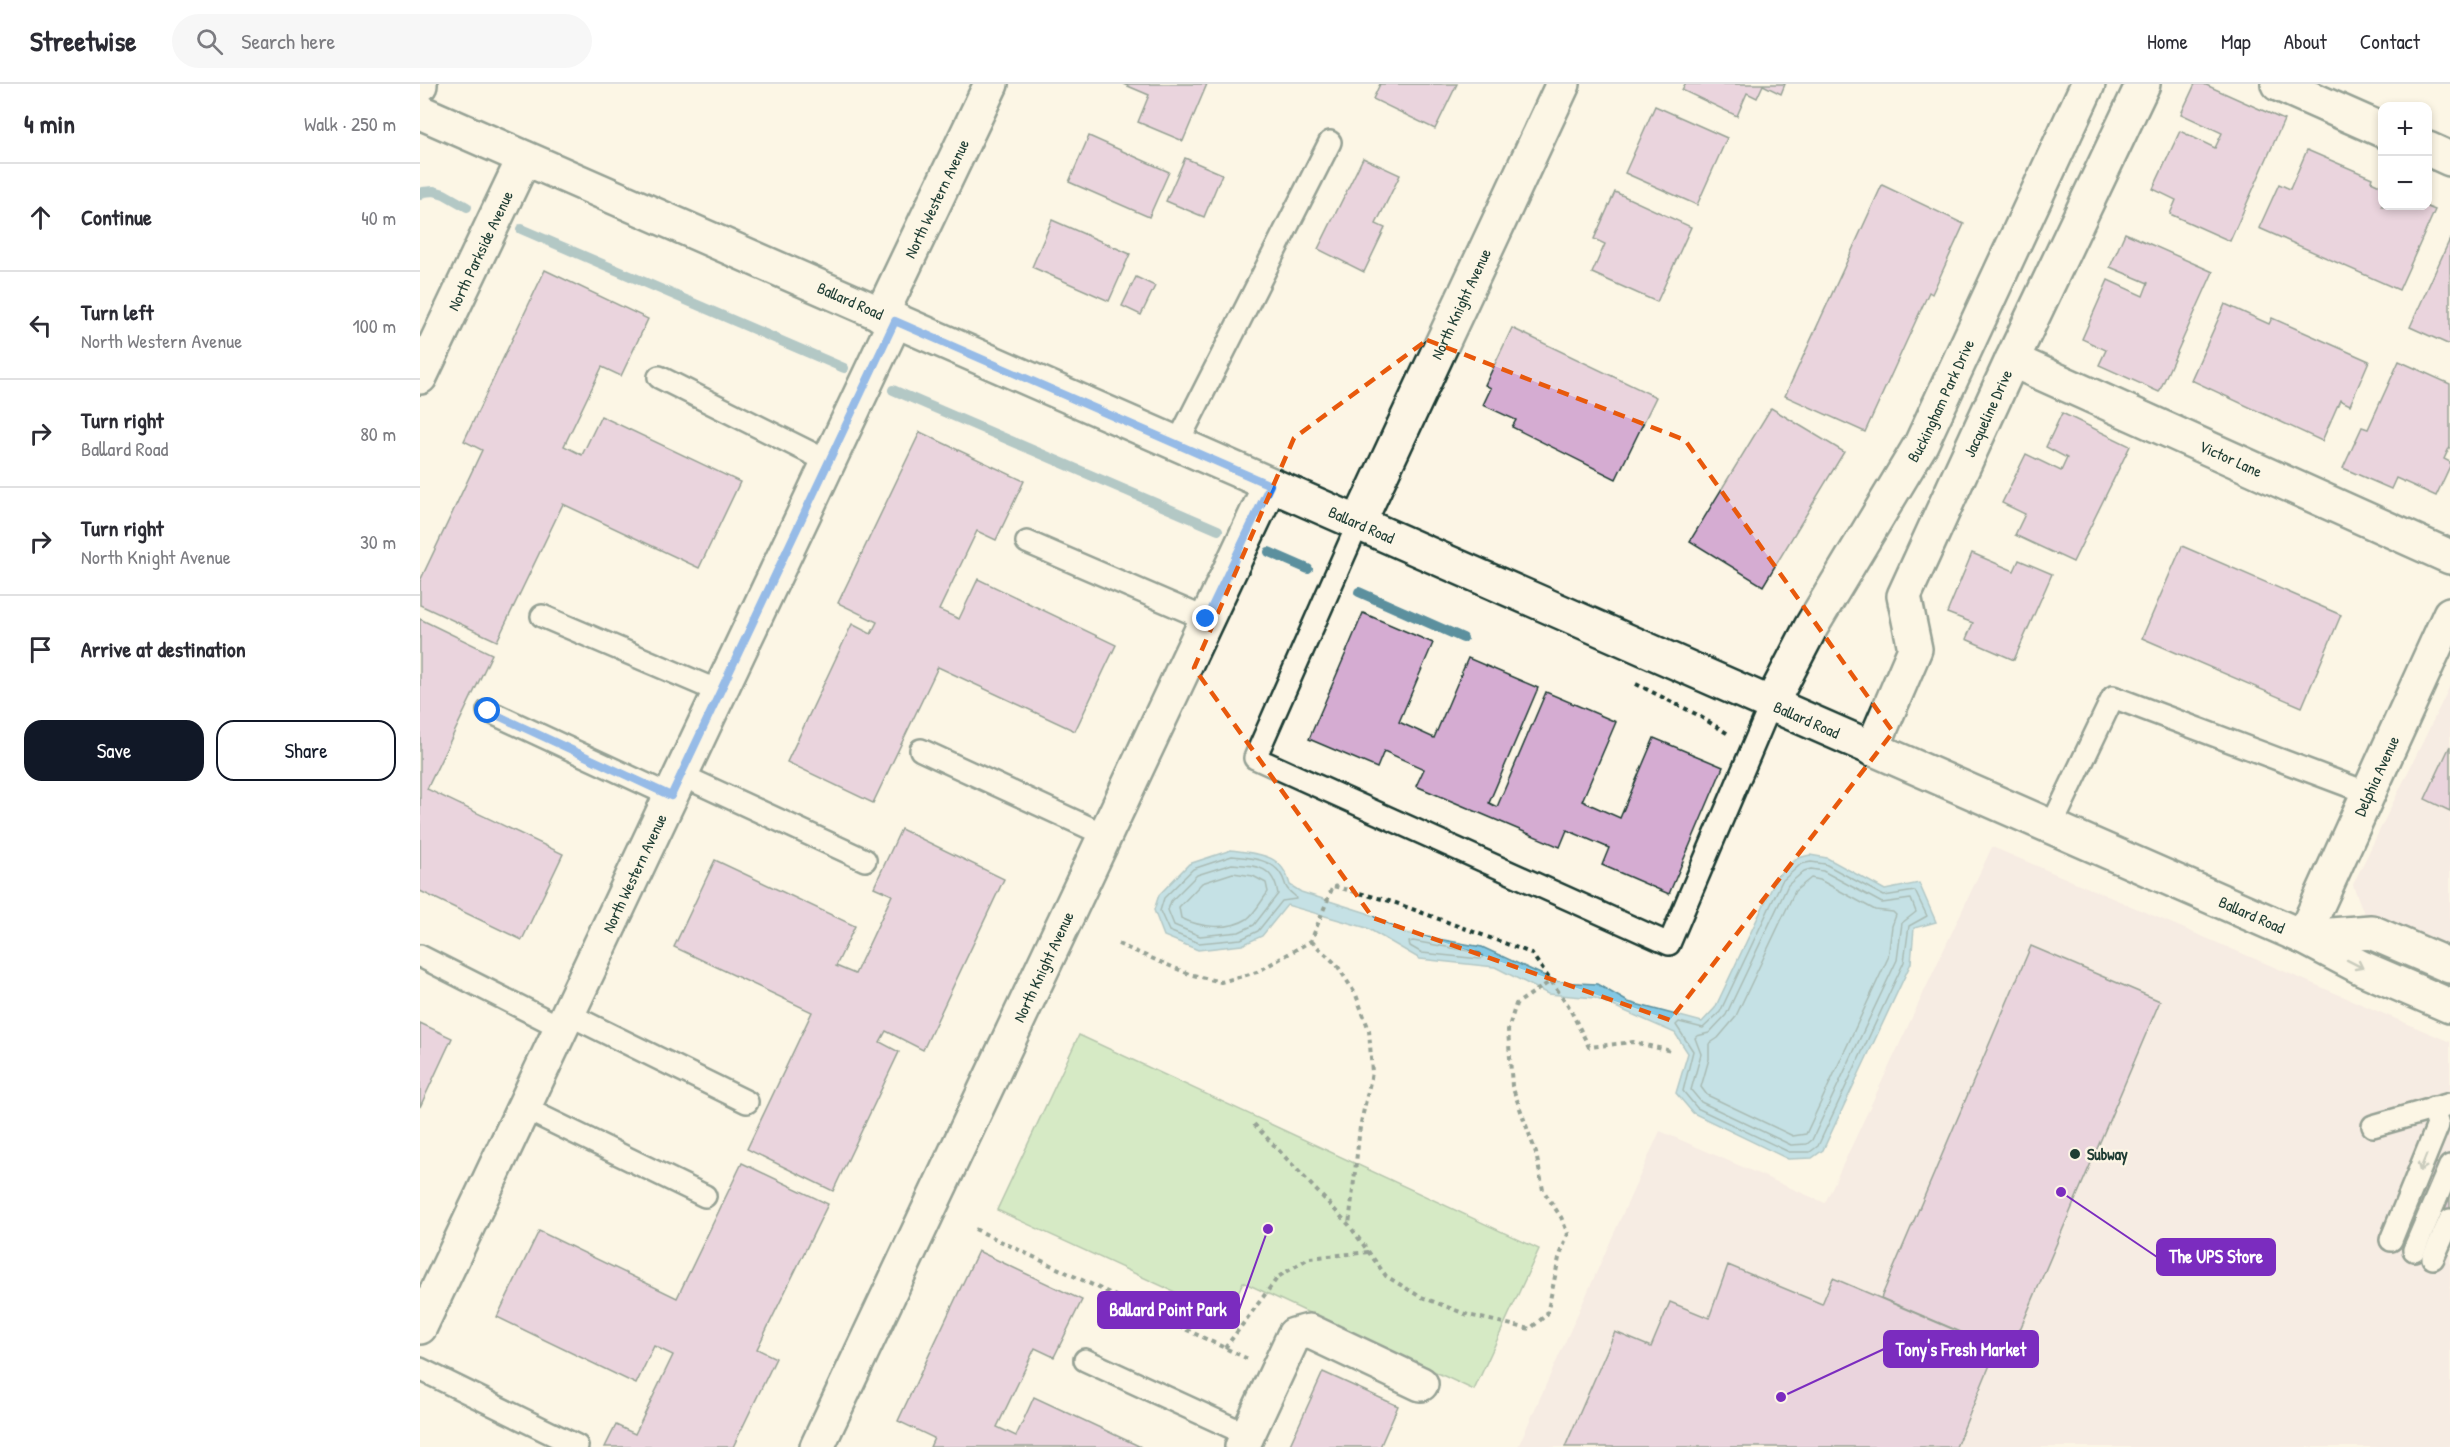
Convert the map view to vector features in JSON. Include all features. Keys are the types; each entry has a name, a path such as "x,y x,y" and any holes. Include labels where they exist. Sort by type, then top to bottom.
{"street":[{"name":"North Western Avenue","path":"420,1327 829,462 888,318 991,84"},
{"name":"North Knight Avenue","path":"1359,524 1563,84"},
{"name":"Buckingham Park Drive","path":"1771,704 1811,627 1921,444 2088,84"},
{"name":"Jacqueline Drive","path":"1872,749 1915,649 1904,596 2012,360 2144,84"},
{"path":"2278,84 2378,127"},
{"name":"Ballard Road","path":"420,112 2303,937 2362,968 2450,1006"},
{"path":"2432,151 2450,159"},
{"name":"North Parkside Avenue","path":"420,377 524,158"},
{"name":"Victor Lane","path":"2012,360 2450,557"},
{"name":"North Knight Avenue","path":"817,1447 1270,485"},
{"name":"Delphia Avenue","path":"2303,937 2450,614"},
{"name":"Ballard Road","path":"2303,937 2371,932 2450,966"},
{"path":"1245,1441 1294,1335 1309,1331 1420,1383"}],"lane":[{"path":"1177,444 1330,142"},
{"path":"658,377 829,462"},
{"path":"1359,524 1255,758 1669,944 1771,704"},
{"path":"1028,542 1206,619"},
{"path":"542,616 720,692"},
{"path":"2051,827 2113,698 2368,793"},
{"path":"488,711 865,860"},
{"path":"921,750 1105,835"},
{"path":"420,956 747,1102"},
{"path":"2373,1126 2441,1106 2439,1125 2391,1240"},
{"path":"524,1108 705,1196"},
{"path":"2414,1250 2450,1166"},
{"path":"2433,1258 2450,1220"},
{"path":"1085,1360 1245,1441"},
{"path":"420,1369 578,1446"}],"path":[{"path":"1118,944 1189,974 1221,982 1257,972 1311,941 1334,886 1393,902 1531,953 1568,1005 1589,1047 1633,1042 1671,1051"},
{"path":"1311,941 1336,965 1350,985 1369,1030 1372,1073 1360,1127 1349,1225"},
{"path":"1254,1124 1349,1225 1386,1276 1419,1296 1468,1315 1530,1329 1547,1314 1558,1258 1568,1234 1561,1217 1543,1190 1536,1153 1512,1086 1508,1030 1516,1004 1551,982"},
{"path":"975,1229 1276,1373"},
{"path":"1225,1348 1278,1277 1309,1258 1369,1252"}],"highlighted area":[{"path":"1427,340 1685,440 1893,732 1670,1020 1373,918 1194,668 1294,438"}],"shaded area":[{"path":"2450,686 2450,957 2367,921 2353,885"},
{"path":"1992,847 2450,1042 2450,1447 1518,1447 1660,1131 1825,1203"}],"green space":[{"path":"1079,1035 1539,1249 1474,1390 1243,1282 1227,1316 997,1210"}],"water":[{"path":"1231,850 1268,857 1281,867 1290,885 1301,892 1367,913 1405,933 1482,947 1558,982 1597,984 1628,1002 1702,1022 1715,1008 1777,877 1798,858 1810,855 1827,858 1885,890 1919,883 1936,922 1914,928 1911,963 1823,1150 1812,1158 1788,1159 1693,1113 1676,1093 1688,1053 1675,1033 1595,998 1548,994 1495,967 1420,959 1367,928 1287,905 1262,936 1242,945 1198,950 1164,936 1154,910 1159,895 1189,864"}],"building":[{"path":"1123,84 1207,84 1183,141 1138,122 1149,95"},
{"path":"1380,84 1457,84 1435,129 1373,99"},
{"path":"1685,84 1785,84 1781,94 1763,85 1757,98 1747,93 1737,116 1682,90"},
{"path":"2195,84 2204,84 2284,120 2230,241 2170,214 2176,200 2153,189 2180,131 2215,148 2222,133 2181,114"},
{"path":"1655,106 1727,138 1697,205 1625,173"},
{"path":"1089,136 1169,172 1149,217 1069,182"},
{"path":"2307,150 2372,178 2371,181 2378,184 2378,210 2435,210 2399,290 2259,228 2279,184 2290,189"},
{"path":"1185,158 1222,174 1204,217 1166,201"},
{"path":"1363,158 1400,175 1376,224 1385,228 1364,272 1318,249"},
{"path":"1882,185 1964,224 1932,294 1929,292 1865,432 1785,396"},
{"path":"1615,192 1691,227 1657,302 1592,273 1605,244 1594,239"},
{"path":"1052,220 1130,254 1109,301 1032,267"},
{"path":"2125,233 2213,272 2159,392 2099,365 2106,350 2082,339 2108,280 2143,296 2148,283 2110,267"},
{"path":"2450,239 2450,345 2410,327"},
{"path":"545,270 648,319 621,376 602,367 564,446 582,455 601,416 740,482 699,568 563,504 497,641 420,605 420,581 482,450 464,441"},
{"path":"1136,277 1155,286 1141,315 1122,306"},
{"path":"2225,304 2269,324 2272,318 2369,361 2350,405 2340,400 2322,441 2191,380"},
{"path":"1512,328 1656,397 1616,479 1512,427 1516,420 1483,405 1491,388 1485,385"},
{"path":"2399,361 2450,384 2450,446 2444,459 2450,462 2450,466 2436,496 2396,478 2391,489 2343,468 2362,427 2368,429"},
{"path":"1771,408 1844,452 1763,586 1690,541"},
{"path":"2062,413 2130,446 2073,562 2015,535 2025,514 2002,503 2026,454 2061,471 2067,458 2046,447"},
{"path":"920,432 1024,481 996,540 977,531 939,610 959,619 978,579 1116,645 1075,731 938,667 873,803 787,762 852,624 871,634 877,622 838,603"},
{"path":"2182,546 2341,615 2302,707 2142,638"},
{"path":"1972,553 2014,571 2019,560 2052,574 2014,660 1966,639 1973,623 1947,613"},
{"path":"1363,613 1433,643 1399,722 1434,738 1468,658 1538,688 1489,803 1497,807 1546,692 1616,722 1582,801 1620,818 1654,738 1723,767 1669,894 1602,865 1609,848 1567,830 1560,847 1416,786 1424,769 1384,751 1377,768 1309,739"},
{"path":"420,619 492,654 427,789 563,854 522,940 420,891"},
{"path":"2450,746 2450,811 2425,799"},
{"path":"901,829 1004,879 923,1050 886,1031 880,1042 899,1052 833,1191 747,1149 812,1012 674,947 715,860 855,926 836,966 855,974 892,895 874,887"},
{"path":"2031,946 2160,1001 2010,1353 1881,1298"},
{"path":"420,1023 452,1038 420,1107"},
{"path":"2434,1162 2450,1169 2450,1221 2416,1206"},
{"path":"742,1163 828,1204 757,1349 776,1358 733,1447 605,1447 616,1425 635,1434 673,1355 654,1346 636,1384 497,1317 539,1231 677,1298"},
{"path":"978,1251 1082,1300 1054,1357 1035,1348 997,1427 1016,1436 1034,1397 1141,1447 930,1447 934,1438 898,1421"},
{"path":"1728,1265 1822,1304 1833,1278 1997,1348 1956,1447 1565,1447 1615,1332 1651,1347 1670,1302 1709,1318"},
{"path":"1323,1372 1398,1406 1380,1447 1289,1447"}],"waterway":[{"path":"420,195 422,192 434,191 467,207"},
{"path":"521,229 844,368"},
{"path":"893,390 1218,530"},
{"path":"1269,552 1308,569"},
{"path":"1359,592 1463,638"}],"place":[{"name":"Subway","path":"2075,1154"},
{"name":"The UPS Store","path":"2061,1192"},
{"name":"Ballard Point Park","path":"1268,1229"},
{"name":"Tony's Fresh Market","path":"1781,1397"}],"route":[{"path":"488,711 671,796 895,321 1270,485 1206,619"}]}
